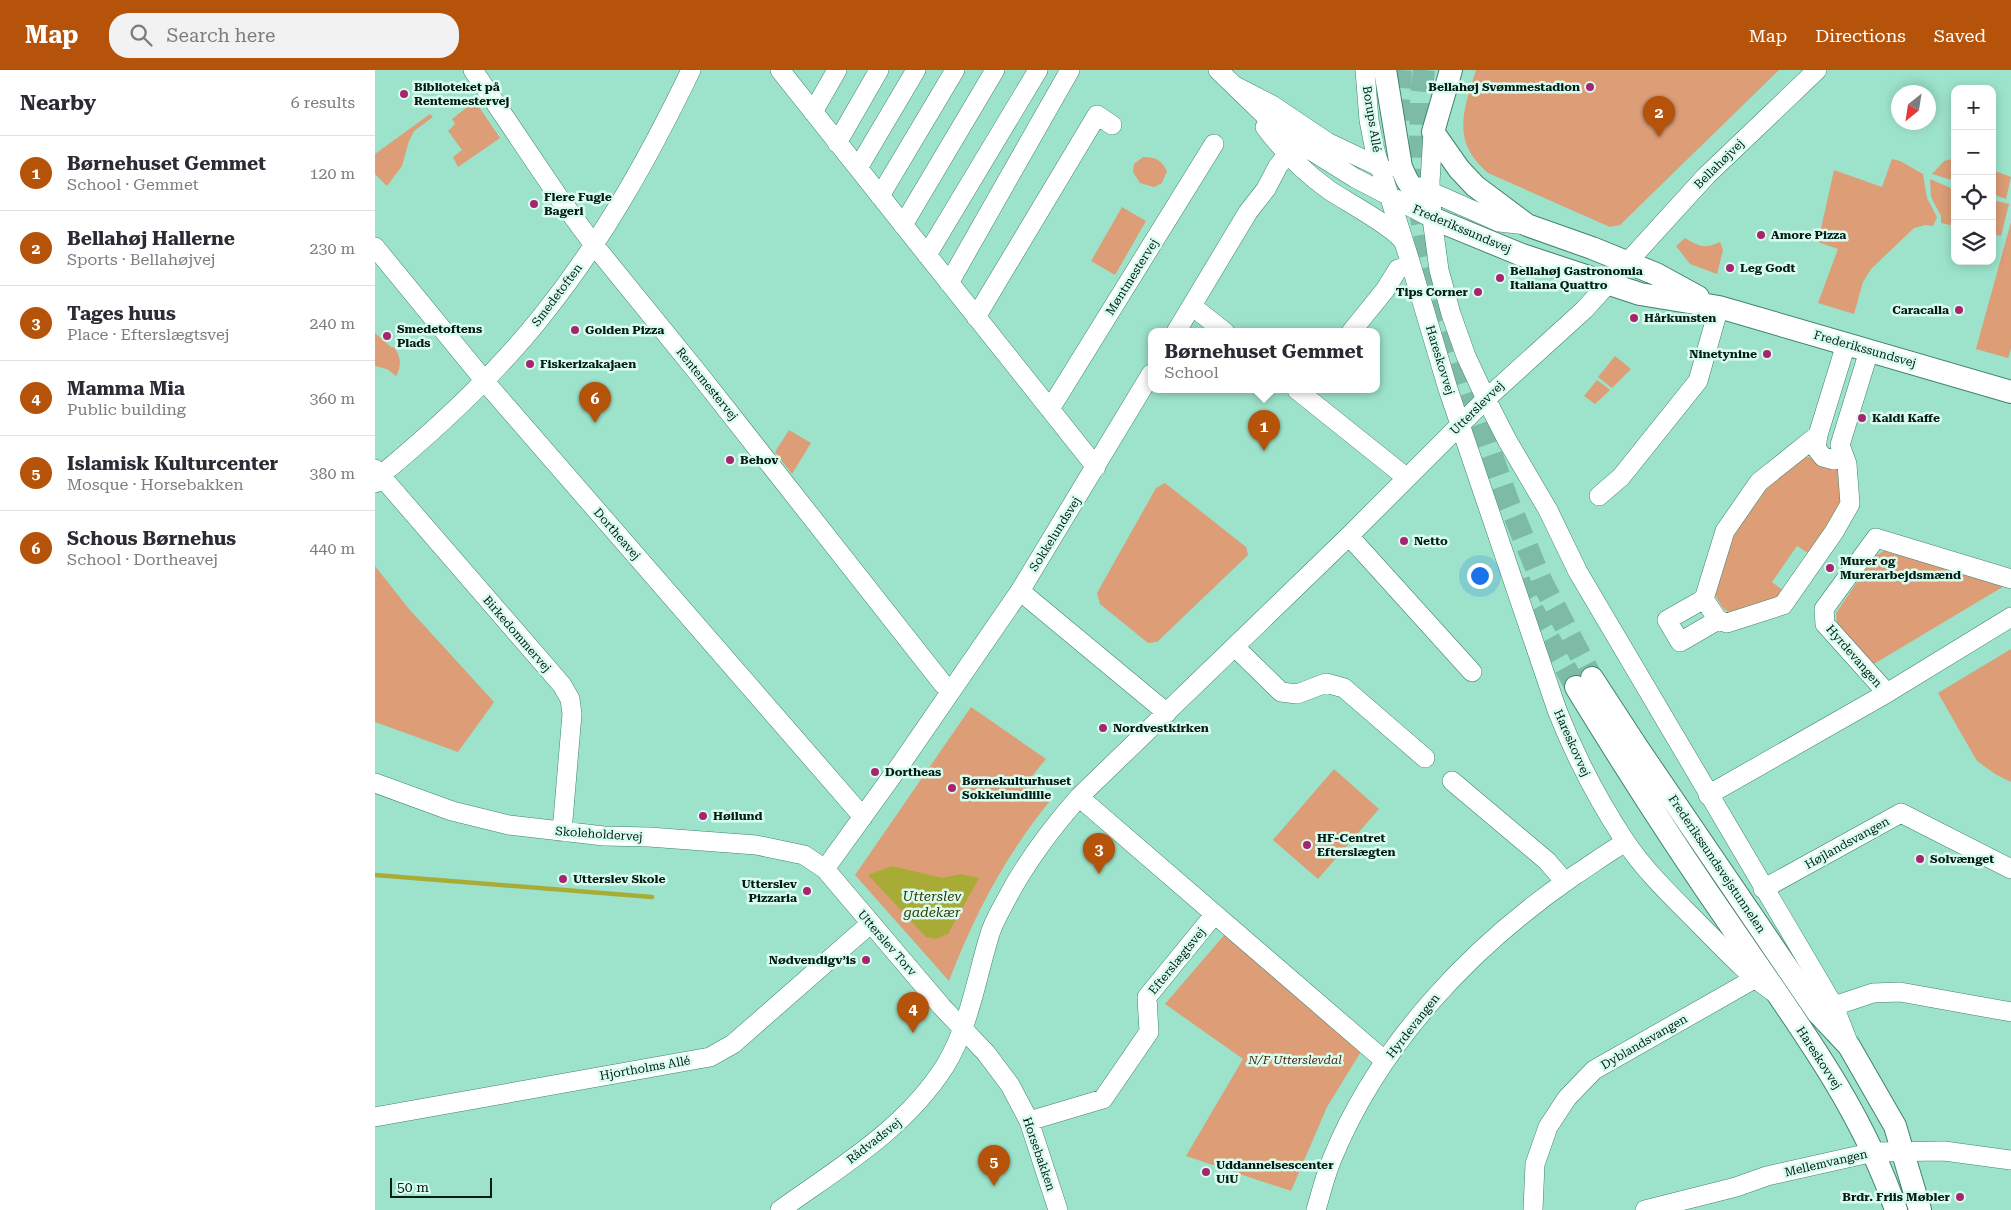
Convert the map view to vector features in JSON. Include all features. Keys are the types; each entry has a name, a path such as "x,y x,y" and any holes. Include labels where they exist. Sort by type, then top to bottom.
{"main road":[{"path":"1385,70 1401,167 1407,180 1432,218"},
{"path":"1433,132 1451,70"},
{"name":"Frederikssundsvej","path":"1433,132 1459,169 1475,186 1527,225 1592,248 1656,274 1719,307"},
{"name":"Frederikssundsvej","path":"1432,218 1522,255 1640,294 1719,307 2011,392"},
{"name":"Frederikssundsvejstunnelen","path":"1778,995 1675,844 1584,682 1818,1013 1849,1046"},
{"name":"Hareskovvej","path":"1778,995 1826,1066 1874,1152 1896,1210"},
{"name":"Hareskovvej","path":"1849,1046 1891,1118 1903,1151 1920,1210"}],"street":[{"name":"Rentemestervej","path":"473,70 560,199 594,245 710,388 944,684 951,689"},
{"name":"Smedetoften","path":"377,476 485,382 542,316 594,245 624,199 691,70"},
{"path":"813,112 837,70"},
{"path":"837,142 879,70"},
{"path":"857,168 916,70"},
{"path":"880,196 955,70"},
{"path":"903,225 995,70"},
{"path":"927,255 1038,70"},
{"path":"949,283 1070,70"},
{"name":"Frederikssundsvej","path":"1218,70 1283,133 1297,155 1355,178 1432,218"},
{"name":"Borups Allé","path":"1365,70 1372,136 1390,197"},
{"name":"Bellahøjvej","path":"1609,284 1706,176 1817,70"},
{"path":"788,74 813,112 1096,467"},
{"name":"Frederikssundsvej","path":"1235,86 1272,106 1327,142 1429,191 1499,222 1527,225"},
{"path":"976,316 1097,115 1112,125"},
{"path":"1429,191 1433,132"},
{"name":"Møntmestervej","path":"1050,409 1214,144"},
{"path":"1178,328 1248,212 1265,189 1287,175 1297,155 1328,189 1394,231 1405,243"},
{"name":"Hareskovvej","path":"1429,191 1439,270 1451,314 1466,356 1486,399 1507,440 1548,510 1578,572 1763,889 1834,1006 1849,1046"},
{"name":"Hareskovvej","path":"1390,197 1448,389 1572,749 1626,842 1660,884 1754,979 1778,995"},
{"name":"Dortheavej","path":"375,247 485,382 863,817"},
{"path":"1354,328 1385,290 1398,269 1411,265"},
{"name":"Utterslevvej","path":"1079,797 1349,536 1486,399 1609,284"},
{"path":"1385,290 1419,290"},
{"path":"1192,306 1220,328"},
{"path":"1599,496 1621,477 1699,381 1719,307"},
{"path":"1843,455 1834,460 1823,457 1816,448 1817,435 1846,344"},
{"path":"1704,599 1718,620 1727,624 1783,604 1834,532 1849,504 1847,464 1840,446 1869,351"},
{"name":"Sokkelundsvej","path":"951,689 1020,592 1148,379"},
{"path":"1303,393 1407,478"},
{"path":"1718,620 1680,642 1667,620 1704,599 1723,534 1733,518 1759,482 1817,435"},
{"name":"Birkedommervej","path":"377,476 562,685 570,699 573,714 561,832"},
{"path":"1349,536 1472,672"},
{"name":"Hyrdevangen","path":"1887,693 1825,624 1823,617 1824,609 1876,538 2011,579"},
{"path":"1020,592 1167,712"},
{"name":"Hyrdevangen","path":"1708,795 1887,693 2011,616"},
{"path":"1235,647 1281,692 1297,694 1326,683 1344,688 1425,758"},
{"path":"825,869 903,761 951,689"},
{"path":"1452,781 1547,861 1565,882"},
{"name":"Skoleholdervej","path":"375,783 453,811 509,825 561,832 756,845 804,855 825,869"},
{"path":"963,1028 973,1000 989,935 1016,880 1050,830 1079,797"},
{"name":"Efterslægtsvej","path":"1079,797 1385,1060"},
{"name":"Højlandsvangen","path":"1763,889 1901,814 2011,869"},
{"name":"Hyrdevangen","path":"1316,1210 1332,1160 1359,1103 1385,1060 1441,990 1519,916 1565,882 1626,842"},
{"name":"Utterslev Torv","path":"825,869 942,1007 963,1028"},
{"name":"Efterslægtsvej","path":"1029,1121 1103,1099 1149,1032 1147,996 1215,915"},
{"name":"Hjortholms Allé","path":"375,1117 710,1057 733,1044 871,924"},
{"name":"Dyblandsvangen","path":"1533,1210 1535,1164 1548,1127 1567,1098 1594,1070 1754,979"},
{"path":"1834,1006 1873,993 1900,992 2011,1012"},
{"name":"Horsebakken","path":"963,1028 986,1053 1010,1086 1029,1121 1058,1210"},
{"name":"Rådvadsvej","path":"780,1210 884,1136 905,1117 923,1097 946,1065 963,1028"},
{"name":"Mellemvangen","path":"1645,1210 1736,1187 1767,1176 1874,1152 1960,1152 2011,1160"}],"green space":[{"path":"1476,70 1779,70 1620,225 1610,227 1488,173 1476,161 1469,149 1463,125 1467,99"},
{"path":"475,101 500,138 458,167 453,157 462,150 448,131 455,124 452,119"},
{"path":"430,114 433,117 414,131 402,166 387,186 375,174 375,154"},
{"path":"1143,157 1158,160 1163,164 1167,171 1162,183 1154,187 1140,183 1133,172 1134,164"},
{"path":"1892,159 1900,161 1923,174 1927,198 1937,217 1933,226 1925,225 1914,228 1871,269 1863,282 1854,314 1818,303 1838,249 1818,242 1834,170 1882,187"},
{"path":"1951,159 1951,180 1932,174 1944,161"},
{"path":"1996,171 2011,177 2006,199 1996,195"},
{"path":"1930,179 1951,188 1951,225 1941,223 1941,216 1931,197"},
{"path":"1996,201 2009,204 2001,236 1996,235"},
{"path":"1122,207 1146,221 1115,275 1091,261"},
{"path":"2011,222 2011,349 2008,358 1976,349"},
{"path":"1685,238 1702,246 1710,246 1720,242 1723,250 1717,274 1690,264 1676,246"},
{"path":"375,333 391,347 394,347 398,354 400,365 396,376 387,369 375,366"},
{"path":"1615,356 1631,369 1612,388 1598,377"},
{"path":"1597,380 1610,390 1595,404 1584,396"},
{"path":"789,430 811,443 792,474 775,452"},
{"path":"1805,456 1840,467 1842,502 1811,555 1797,546 1772,582 1785,592 1780,597 1734,613 1727,611 1721,606 1714,592 1731,536 1766,486"},
{"path":"1165,483 1246,547 1248,555 1157,642 1148,643 1100,604 1097,593 1156,488"},
{"path":"1884,551 2006,585 1872,665 1837,623 1836,613 1875,556"},
{"path":"375,566 409,609 494,702 458,752 375,722"},
{"path":"2011,649 2011,782 1995,774 1977,761 1938,693"},
{"path":"971,707 1046,759 1028,781 1050,801 1019,843 992,887 969,933 949,981 855,875"},
{"path":"1334,769 1379,809 1318,879 1273,840"},
{"name":"N/F Utterslevdal","path":"1226,933 1362,1050 1327,1107 1291,1191 1186,1156 1243,1059 1165,1004"}],"water":[{"name":"Utterslev gadekær","path":"892,866 942,878 961,874 979,878 948,934 935,939 926,937 868,875"}],"waterway":[{"path":"375,875 652,897"}],"tunnel":[{"path":"1400,121 1401,70"},
{"path":"1424,70 1421,96 1419,207 1436,297 1508,501 1541,580 1592,678"},
{"path":"1519,580 1524,594 1576,687"}],"place":[{"name":"Bellahøj Svømmestadion","path":"1590,87"},
{"name":"Biblioteket på Rentemestervej","path":"404,94"},
{"name":"Bellahøj Hallerne","path":"1659,137"},
{"name":"Flere Fugle Bageri","path":"534,204"},
{"name":"Amore Pizza","path":"1761,235"},
{"name":"Leg Godt","path":"1730,268"},
{"name":"Bellahøj Gastronomia Italiana Quattro","path":"1500,278"},
{"name":"Tips Corner","path":"1478,292"},
{"name":"Caracalla","path":"1959,310"},
{"name":"Hårkunsten","path":"1634,318"},
{"name":"Golden Pizza","path":"575,330"},
{"name":"Smedetoftens Plads","path":"387,336"},
{"name":"Ninetynine","path":"1767,354"},
{"name":"Fiskerizakajaen","path":"530,364"},
{"name":"Kaldi Kaffe","path":"1862,418"},
{"name":"Schous Børnehus","path":"595,423"},
{"name":"Børnehuset Gemmet","path":"1264,451"},
{"name":"Behov","path":"730,460"},
{"name":"Netto","path":"1404,541"},
{"name":"Murer og Murerarbejdsmænd","path":"1830,568"},
{"name":"Nordvestkirken","path":"1103,728"},
{"name":"Dortheas","path":"875,772"},
{"name":"Børnekulturhuset Sokkelundlille","path":"952,788"},
{"name":"Høilund","path":"703,816"},
{"name":"HF-Centret Efterslægten","path":"1307,845"},
{"name":"Solvænget","path":"1920,859"},
{"name":"Tages huus","path":"1099,874"},
{"name":"Utterslev Skole","path":"563,879"},
{"name":"Utterslev Pizzaria","path":"807,891"},
{"name":"Nødvendigv’is","path":"866,960"},
{"name":"Mamma Mia","path":"913,1033"},
{"name":"Uddannelsescenter UiU","path":"1206,1172"},
{"name":"Islamisk Kulturcenter","path":"994,1186"},
{"name":"Brdr. Friis Møbler","path":"1960,1197"}]}
